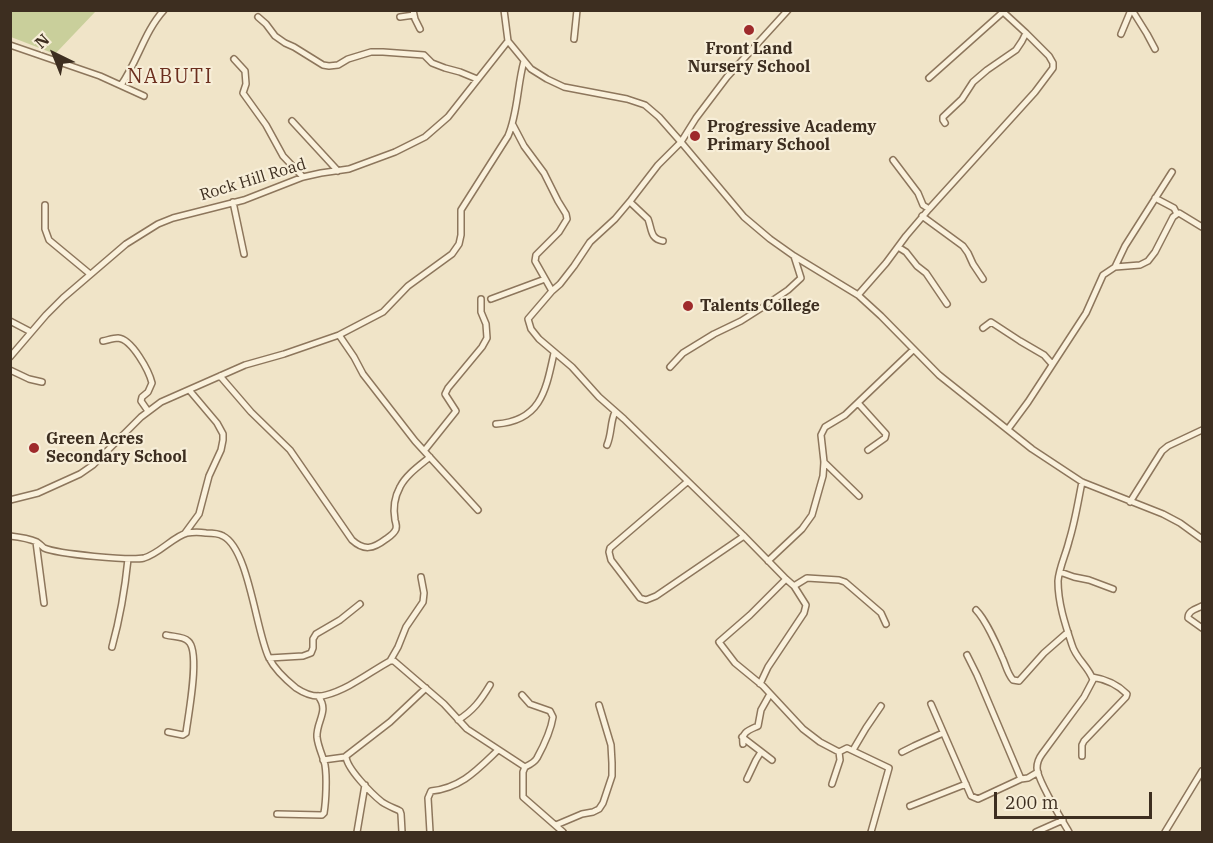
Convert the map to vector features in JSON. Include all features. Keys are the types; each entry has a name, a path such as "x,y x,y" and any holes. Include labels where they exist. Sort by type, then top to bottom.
{"street":[{"path":"121,85 154,21 164,10"},
{"path":"504,10 508,41 531,69 546,80 564,87 627,99 645,105 659,117 744,217 794,256 858,295 939,375 1032,449 1082,482 1163,514 1202,536"},
{"path":"574,39 577,10"},
{"path":"760,684 768,667 806,608 794,586 572,368 539,339 531,329 528,319 560,284 590,242 615,219 658,165 681,142 727,77 788,10"},
{"path":"1121,34 1131,10"},
{"path":"1131,10 1155,49"},
{"path":"858,295 922,216 1035,92 1053,68 1053,63 1049,56 1002,11 929,78"},
{"path":"400,17 414,13 420,29"},
{"path":"258,17 275,36 285,43 329,66 338,65 365,54 395,53 424,56 432,63 477,80"},
{"path":"945,123 943,117 962,99 973,82 1016,50 1026,33"},
{"name":"Rock Hill Road","path":"10,357 63,298 126,244 158,224 262,194 303,177 357,166 395,152 425,137 448,117 508,41"},
{"path":"10,45 50,57 144,96"},
{"path":"234,59 245,71 246,84 243,93 266,125 283,156 303,177"},
{"path":"10,500 38,493 80,474 93,465 148,411 161,402 245,365 339,335 383,312 408,286 452,254 459,244 461,235 461,210 508,136 513,124 519,78 524,61"},
{"path":"292,121 338,171"},
{"path":"513,124 524,146 544,173 566,214 567,219 558,232 536,255 535,261 552,291"},
{"path":"893,160 918,193 922,205 929,209"},
{"path":"1116,267 1125,246 1172,172"},
{"path":"1155,198 1174,208 1177,214"},
{"path":"233,202 244,254"},
{"path":"630,202 648,219 653,237 663,241"},
{"path":"45,205 45,229 49,240 90,274"},
{"path":"1177,214 1203,227"},
{"path":"1008,429 1086,314 1105,273 1116,267 1140,265 1148,261 1177,214"},
{"path":"922,216 963,246 983,279"},
{"path":"898,247 926,273 947,304"},
{"path":"670,367 683,353 741,321 788,290 801,278 794,256"},
{"path":"491,299 545,279"},
{"path":"424,451 456,411 445,394 448,388 487,338 486,324 481,312 481,299"},
{"path":"10,321 31,332"},
{"path":"983,328 991,322 1044,355 1052,364"},
{"path":"339,335 363,374 424,451 478,510"},
{"path":"104,341 120,338 126,340 135,350 152,383 141,400 148,411"},
{"path":"768,561 802,529 812,515 821,487 824,462 822,431 845,415 913,350"},
{"path":"496,424 507,423 526,416 536,407 543,396 554,353"},
{"path":"10,370 42,382"},
{"path":"220,376 251,412 290,450 358,546 370,548 379,545 394,533 396,529 394,505 399,489 403,482 430,457"},
{"path":"10,536 36,542 45,548 82,555 128,559 151,555 185,533 199,514 209,476 223,440 223,434 217,423 190,391"},
{"path":"858,403 886,434 885,438 868,450"},
{"path":"607,445 615,412"},
{"path":"1130,502 1162,451 1203,430"},
{"path":"824,462 859,496"},
{"path":"687,482 610,548 611,560 640,598 646,600 656,596 744,536"},
{"path":"1069,832 1042,783 1038,772 1038,761 1092,684 1090,672 1075,655 1061,609 1059,586 1060,572 1071,537 1082,482"},
{"path":"185,533 216,533 229,539 234,545 257,611 262,642 269,658 289,682 301,691 314,696 324,696 342,689 390,661 406,627 423,602 422,577"},
{"path":"36,542 44,603"},
{"path":"112,647 124,593 128,559"},
{"path":"1060,572 1113,589"},
{"path":"794,586 807,578 846,582 881,613 886,624"},
{"path":"786,579 719,642 735,663 760,684 802,729 839,752"},
{"path":"269,658 303,656 311,653 316,634 340,620 360,604"},
{"path":"1203,606 1190,611 1188,618 1203,628"},
{"path":"976,610 993,637 1008,674 1013,680 1019,681 1044,653 1068,632"},
{"path":"166,635 190,642 194,664 186,733 183,735 168,732"},
{"path":"967,655 1021,779"},
{"path":"390,661 394,661 426,688 467,729 525,767"},
{"path":"1082,756 1084,741 1126,697 1124,690 1107,681 1092,677"},
{"path":"458,720 478,705 490,685"},
{"path":"323,760 345,758 390,722 426,688"},
{"path":"770,694 761,710 758,726 745,732 743,740 772,760"},
{"path":"522,695 530,704 550,711 554,717 537,758 523,771 523,795 563,832"},
{"path":"277,814 322,815 324,813 325,766 317,736 323,703 318,696"},
{"path":"556,825 582,814 593,813 603,803 612,776 612,763 611,745 599,705"},
{"path":"931,705 971,796 978,799 1038,772"},
{"path":"853,750 881,706"},
{"path":"902,752 944,733"},
{"path":"839,752 847,748 889,768 871,832"},
{"path":"430,832 428,798 431,791 443,790 469,777 498,750"},
{"path":"747,779 761,752"},
{"path":"832,784 840,760 839,752"},
{"path":"345,758 365,785 380,800 400,811 402,832"},
{"path":"1165,832 1202,772"},
{"path":"910,806 966,784"},
{"path":"357,832 365,785"},
{"path":"1036,832 1063,820"}],"green space":[{"path":"10,11 96,11 55,54 11,37"}],"place":[{"name":"Front Land Nursery School","path":"749,30"},
{"name":"Progressive Academy Primary School","path":"695,136"},
{"name":"Talents College","path":"688,306"},
{"name":"Green Acres Secondary School","path":"34,448"}],"district":[{"name":"NABUTI","path":"170,77"}]}
